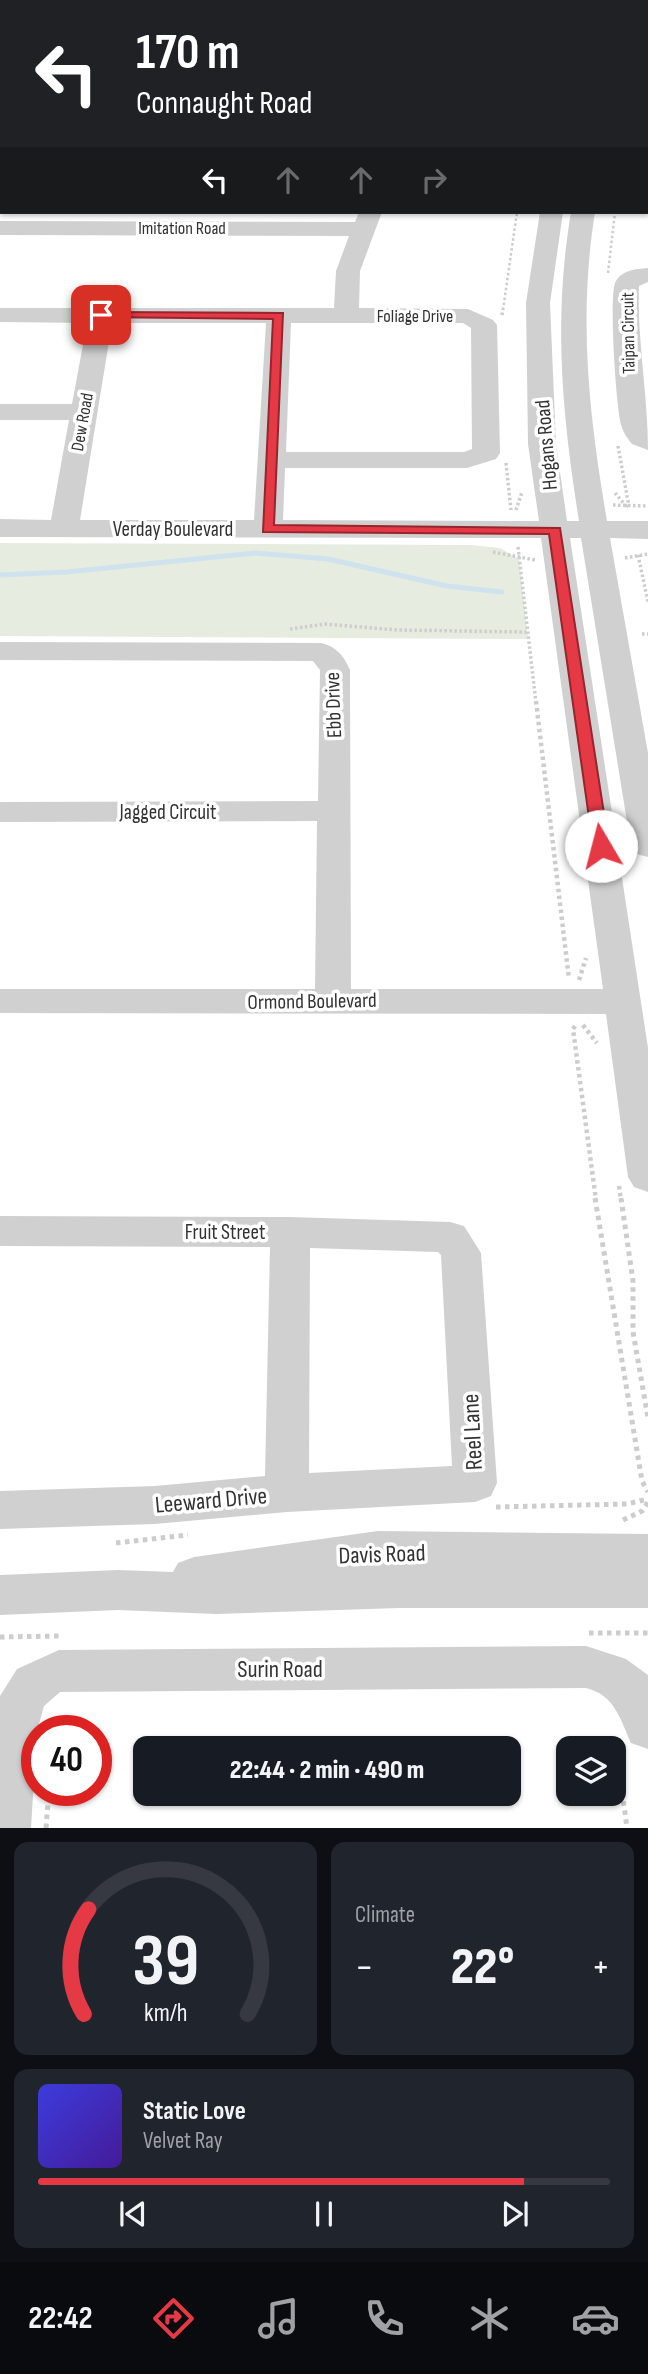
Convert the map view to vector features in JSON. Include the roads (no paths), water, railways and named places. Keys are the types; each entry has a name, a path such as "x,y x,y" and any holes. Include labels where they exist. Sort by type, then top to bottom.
{"street":[{"name":"Hogans Road","path":"552,214 538,303 542,444 624,1002 633,1177"},
{"name":"Hogans Road","path":"583,214 577,251 572,333 576,412 648,846"},
{"name":"Imitation Road","path":"0,228 366,220"},
{"path":"346,316 348,271 366,220"},
{"name":"Taipan Circuit","path":"648,275 634,277 628,282 626,311 629,379 636,430 641,439 648,442"},
{"name":"Foliage Drive","path":"0,315 468,316 484,325 486,453 467,460 271,460"},
{"name":"Dew Road","path":"64,528 101,315"},
{"path":"268,529 279,316"},
{"path":"0,412 84,412"},
{"name":"Verday Boulevard","path":"0,528 594,530 642,539"},
{"name":"Ebb Drive","path":"0,651 321,652 332,663 335,670 333,1000"},
{"name":"Jagged Circuit","path":"0,812 335,811"},
{"name":"Ormond Boulevard","path":"0,1001 624,1002"},
{"name":"Fruit Street","path":"0,1231 290,1232 450,1237"},
{"name":"Leeward Drive","path":"0,1510 155,1505 286,1493 290,1232"},
{"name":"Reel Lane","path":"286,1493 475,1483 461,1253 450,1237"},
{"name":"Davis Road","path":"118,1590 248,1567 378,1551 648,1554"},
{"name":"Davis Road","path":"0,1595 118,1590 216,1594 399,1588 648,1588"},
{"name":"Surin Road","path":"6,1828 16,1718 21,1701 37,1680 59,1671 586,1667 614,1674 626,1683 639,1699 631,1732"}],"waterway":[{"path":"0,575 67,572 255,553 328,559 447,586 502,592"}]}
